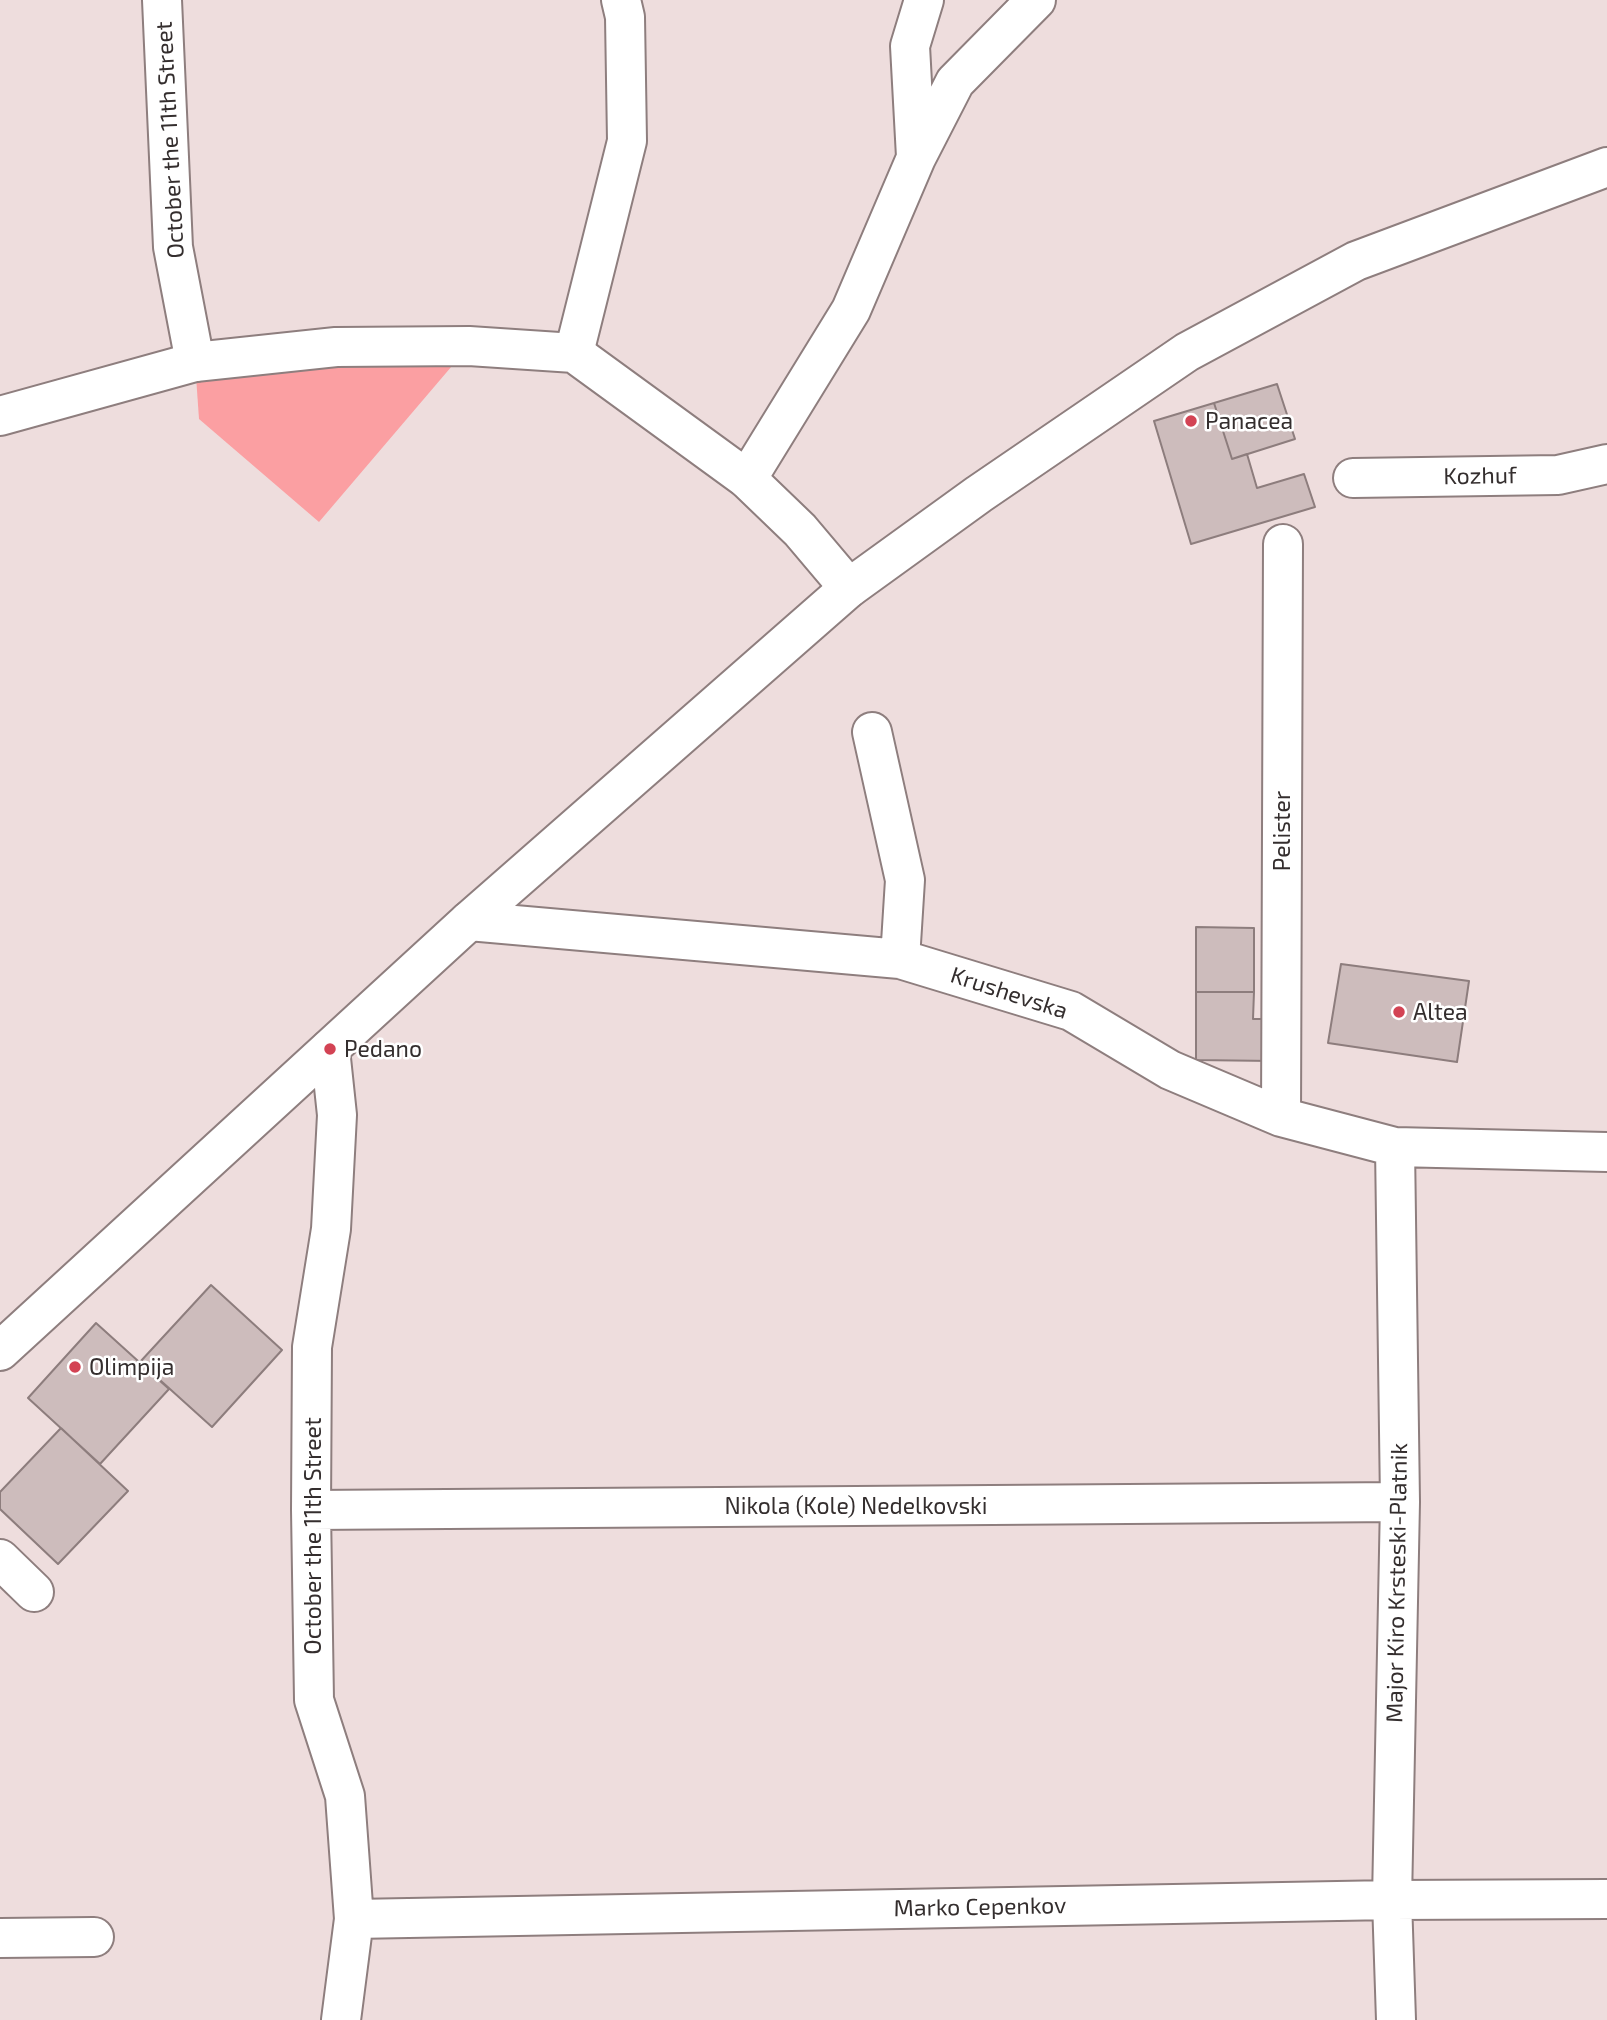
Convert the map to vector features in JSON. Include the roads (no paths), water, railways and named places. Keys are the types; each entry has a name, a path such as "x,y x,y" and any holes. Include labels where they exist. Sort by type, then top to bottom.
{"street":[{"name":"October the 11th Street","path":"162,0 173,247 195,362"},
{"path":"574,353 627,141 625,17 621,0"},
{"path":"916,158 910,46 924,0"},
{"path":"747,479 851,310 916,158 955,82 1036,0"},
{"path":"0,1351 469,921 849,589 979,494 1187,352 1356,261 1607,167"},
{"path":"0,416 195,362 336,347 469,346 574,353 747,479 800,530 849,589"},
{"name":"Kozhuf","path":"1353,478 1558,475 1607,464"},
{"name":"Pelister","path":"1281,1117 1283,544"},
{"path":"872,732 905,880 900,959"},
{"name":"Krushevska","path":"469,921 900,959 1071,1011 1170,1070 1281,1117 1395,1147 1607,1152"},
{"name":"October the 11th Street","path":"330,1049 337,1115 331,1229 312,1347 311,1510 314,1700 345,1796 354,1919 341,2020"},
{"name":"Major Kiro Krsteski-Platnik","path":"1395,1147 1400,1502 1392,1900 1396,2020"},
{"name":"Nikola (Kole) Nedelkovski","path":"311,1510 1400,1502"},
{"path":"0,1559 34,1592"},
{"name":"Marko Cepenkov","path":"354,1919 1392,1900 1607,1899"},
{"path":"0,1938 94,1937"}],"place":[{"name":"Panacea","path":"1191,421"},
{"name":"Altea","path":"1399,1012"},
{"name":"Pedano","path":"330,1049"},
{"name":"Olimpija","path":"75,1367"}]}
